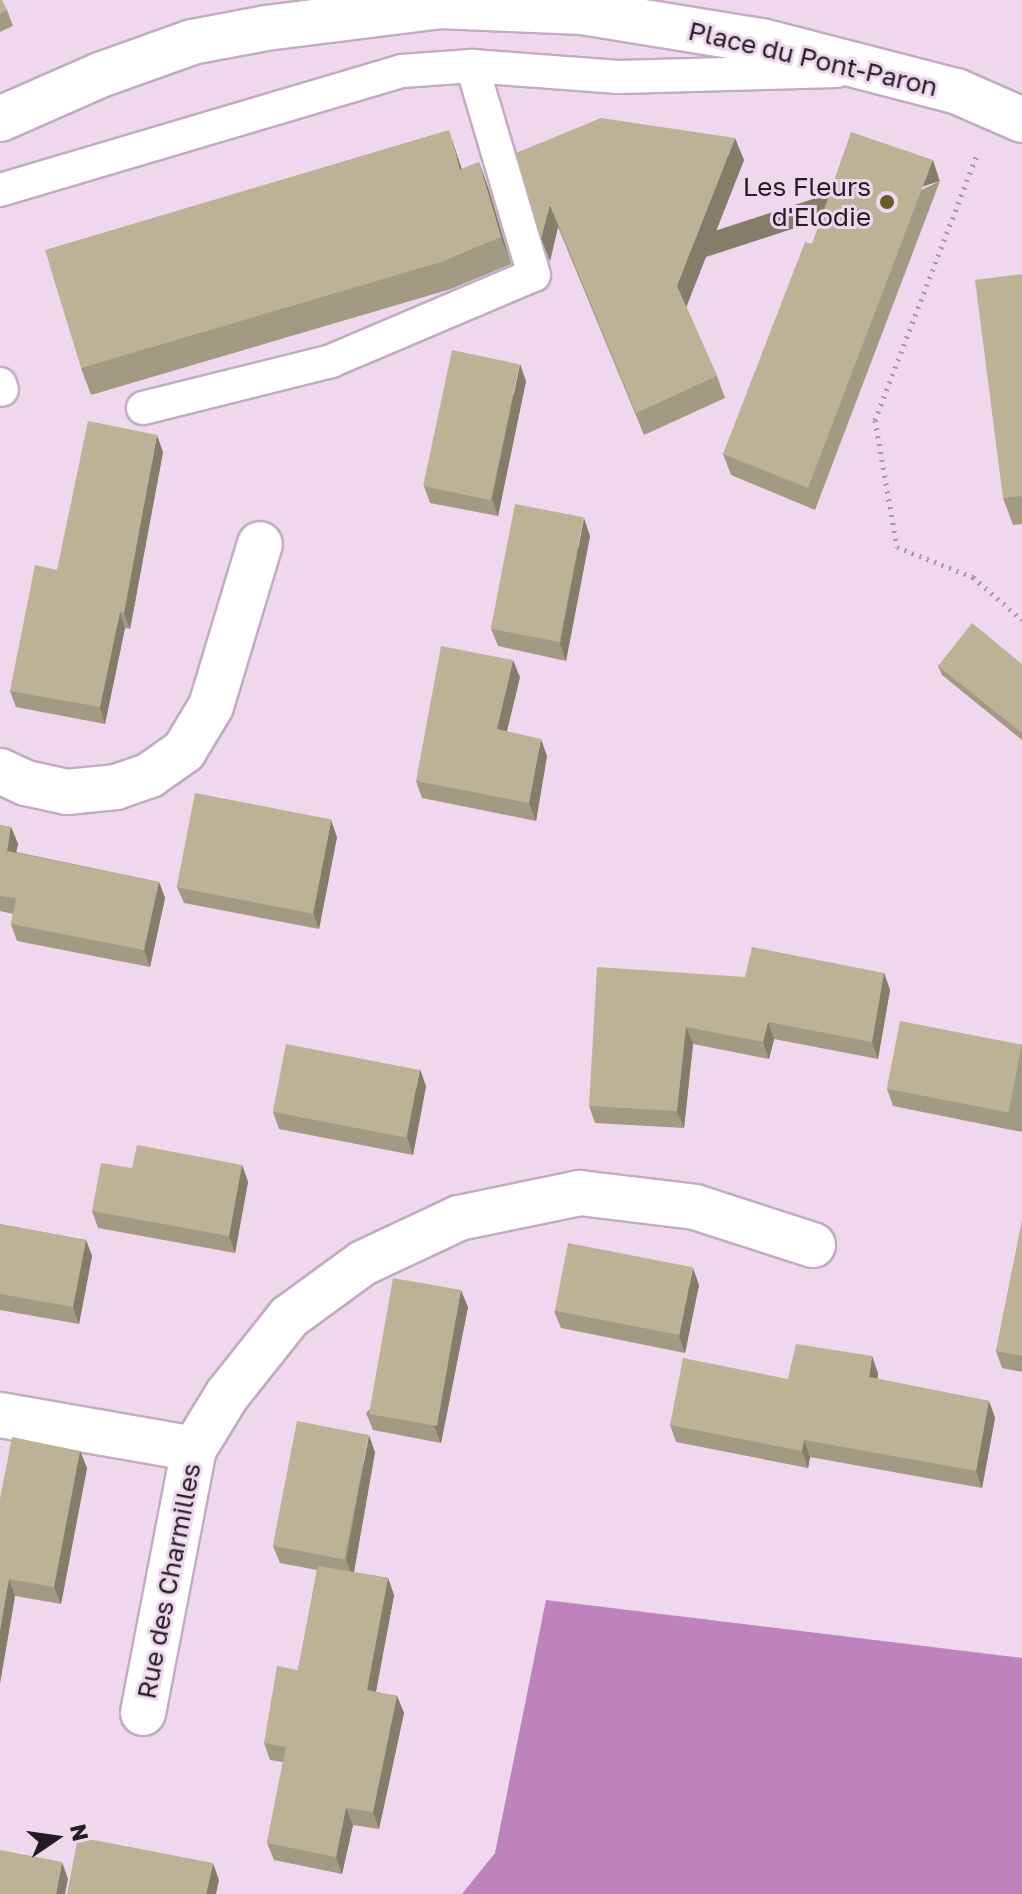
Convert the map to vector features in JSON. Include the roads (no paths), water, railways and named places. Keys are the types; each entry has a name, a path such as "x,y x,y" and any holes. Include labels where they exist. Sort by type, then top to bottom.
{"street":[{"name":"Place du Pont-Paron","path":"0,119 100,75 279,14 440,6 582,12 762,41 956,91 1008,114"},
{"path":"0,771 26,783 67,792 116,787 150,775 184,751 211,706 260,544"},
{"name":"Rue des Charmilles","path":"143,1713 194,1449 227,1395 289,1317 363,1263 459,1218 580,1193 695,1207 813,1245"},
{"name":"Rue des Charmilles","path":"0,1415 194,1449"}],"lane":[{"path":"0,190 402,71 472,66 619,77 880,70"},
{"path":"143,408 331,361 534,275 472,66"}],"place":[{"name":"Les Fleurs d'Elodie","path":"887,202"}]}
